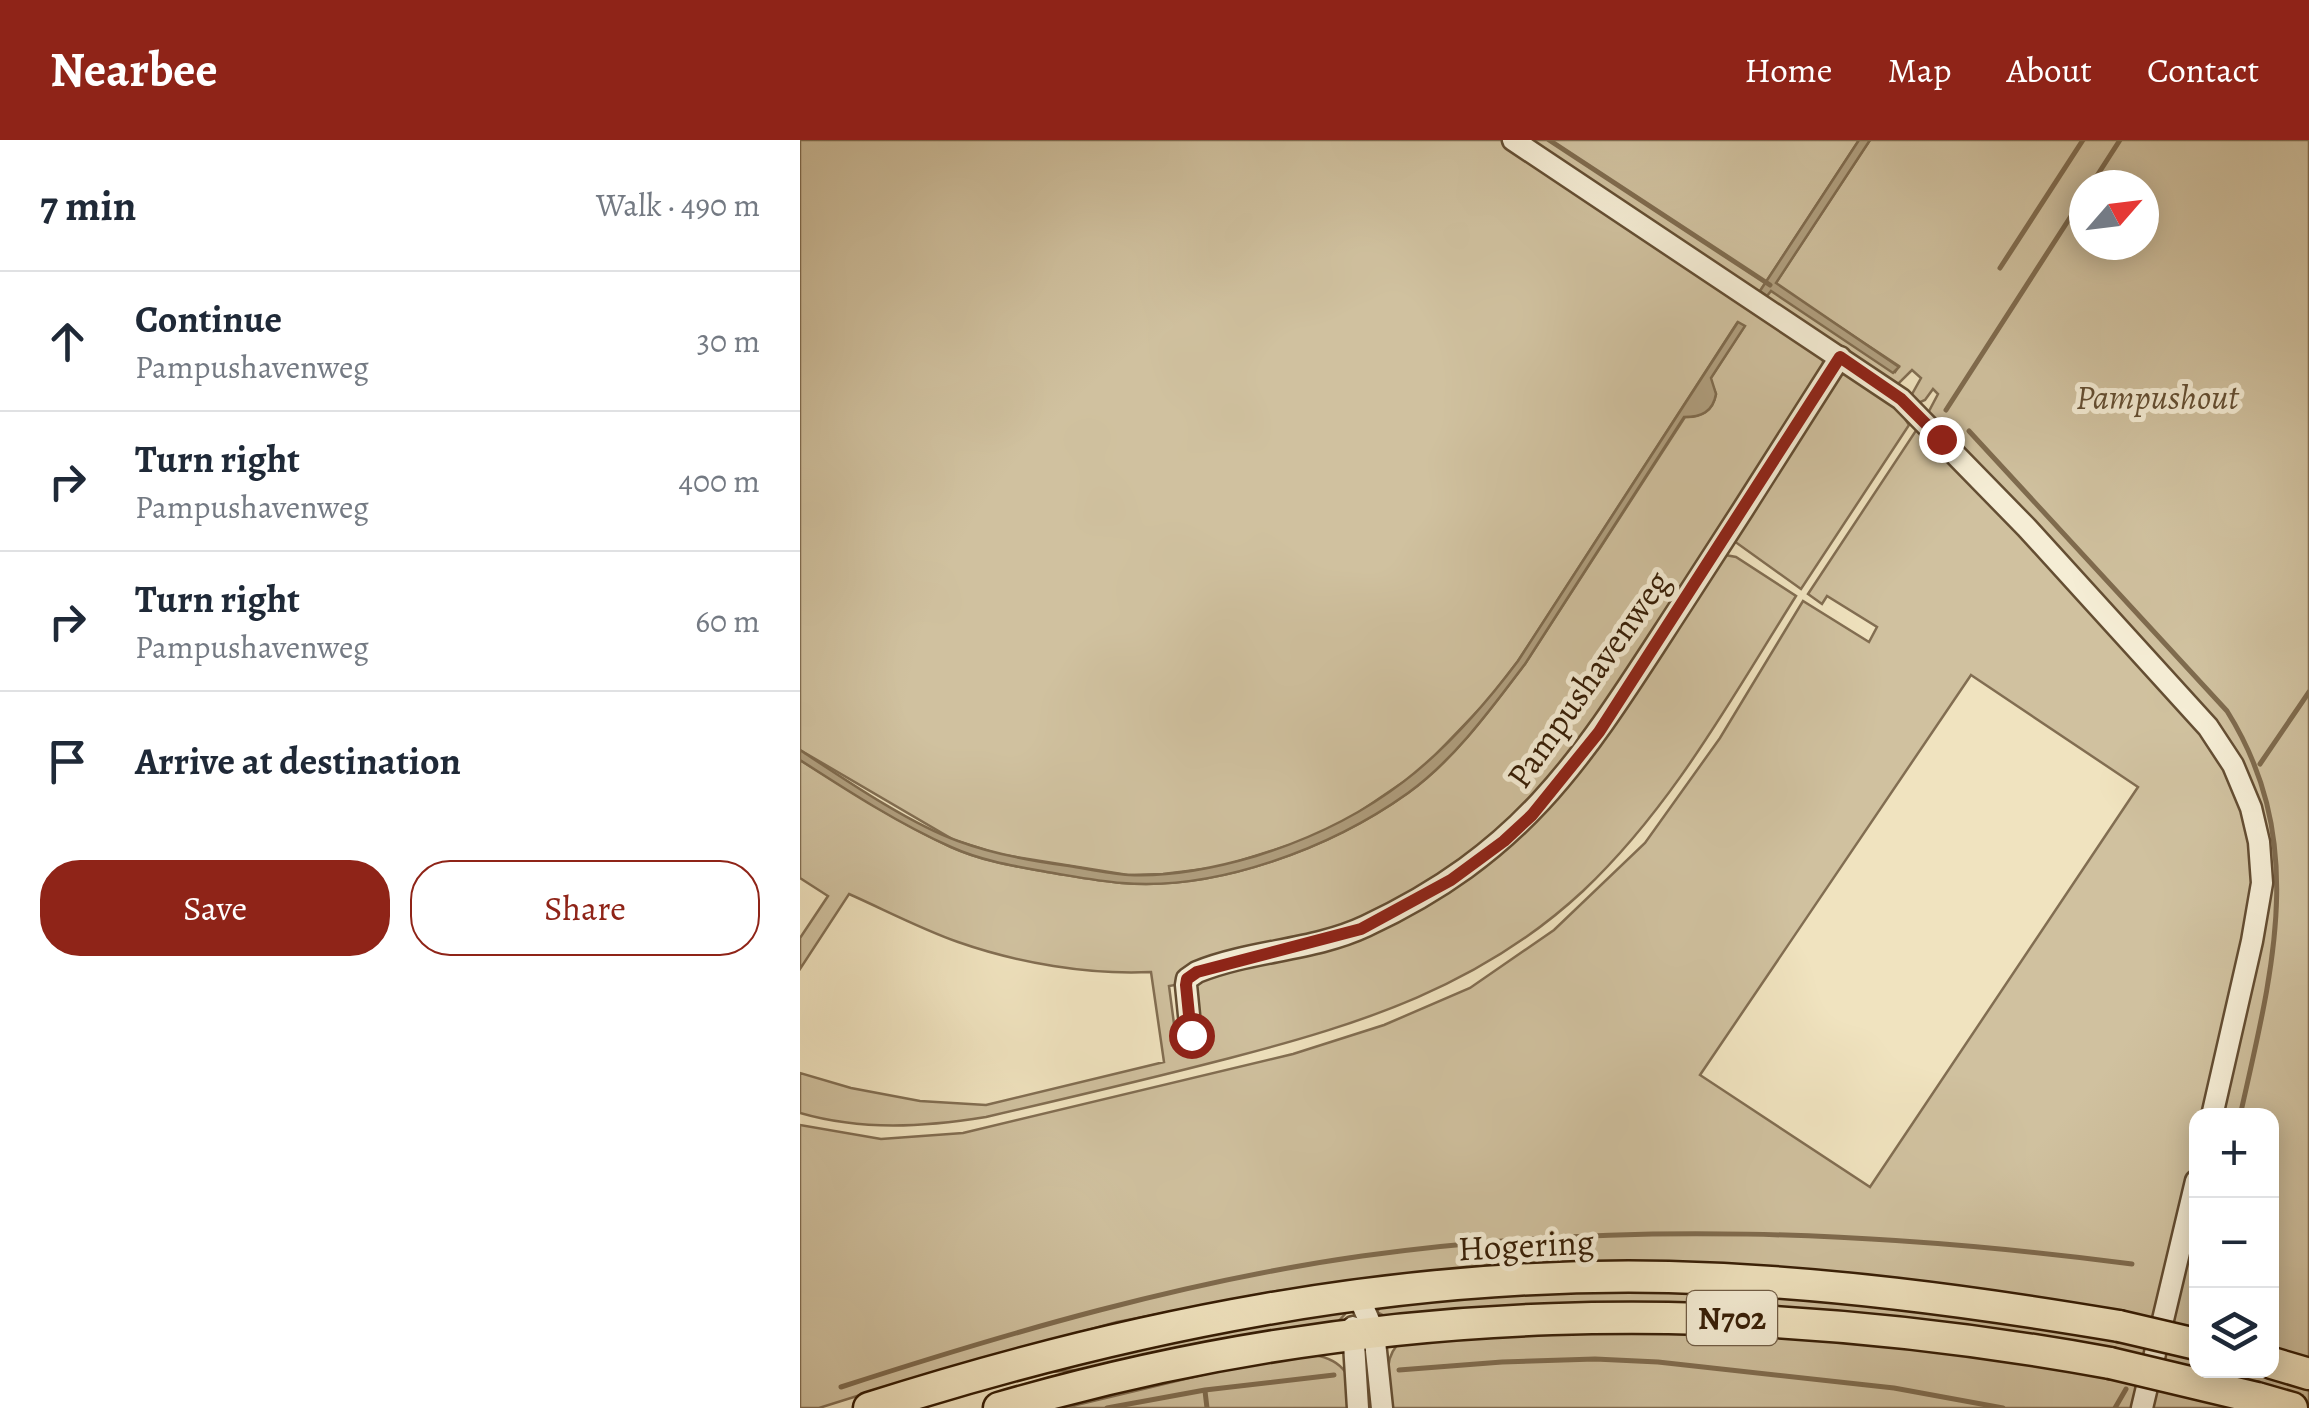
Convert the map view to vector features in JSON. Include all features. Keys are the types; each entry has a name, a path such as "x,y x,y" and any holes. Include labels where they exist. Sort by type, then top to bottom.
{"highway":[{"name":"Hogering","path":"869,1408 1011,1365 1264,1308 1358,1295 1571,1278 1713,1279 1929,1296 2119,1326 2189,1342"},
{"name":"Hogering","path":"999,1408 1164,1366 1362,1333 1531,1318 1765,1319 1936,1335 2110,1363 2292,1408"},
{"path":"2279,1365 2309,1374"}],"street":[{"path":"1513,140 1901,399 2190,706 2232,765 2255,824 2262,883 2214,1108"},
{"name":"Pampushavenweg","path":"1191,1035 1186,985 1187,979 1197,972 1361,929 1451,880 1532,815 1599,732 1840,357"},
{"path":"2142,1408 2192,1198"},
{"path":"1358,1295 1362,1333 1382,1408"},
{"path":"1358,1408 1362,1333"}],"green space":[{"path":"800,140 1502,140 1823,357 1823,373 1592,730 1527,811 1498,839 1448,876 1358,925 1202,965 1186,973 1181,984 1169,986 1176,1039 1195,1035 1189,987 1197,976 1363,933 1485,863 1538,816 1578,771 1725,555 1736,557 1796,596 1724,712 1645,824 1583,891 1544,924 1461,977 1372,1015 1279,1045 986,1117 893,1125 846,1123 800,1113 800,1073 851,1088 920,1101 986,1105 1164,1062 1151,972 1078,969 1005,956 944,937 849,894 800,969 800,938 828,896 800,878 800,760 951,847 1047,872 1158,884 1234,873 1309,848 1408,793 1471,733 1525,664 1685,417 1701,415 1712,405 1716,394 1710,379 1744,327 1737,323 1518,661 1489,699 1421,770 1340,825 1220,867 1128,875 998,854 954,840 800,750"},
{"name":"Pampushout","path":"1525,140 1859,140 1760,291 1771,290 1895,372 1899,366 1775,284 1870,140 2309,140 2309,1367 2279,1357 2279,1108 2218,1108 2256,946 2246,779 1928,413 1938,394 1933,389 1916,404 1911,396 1921,378 1912,370 1897,385"},
{"path":"1847,373 1897,406 1909,425 1801,589 1734,541 1836,376"},
{"path":"1917,429 1928,434 2221,755 2247,813 2256,885 2207,1108 2189,1108 2189,1178 2154,1326 2030,1300 1390,1277 1277,1291 1117,1322 819,1408 800,1408 800,1125 881,1139 963,1133 1293,1054 1384,1025 1470,988 1554,930 1645,843 1720,738 1803,601 1869,642 1877,627 1827,596 1822,604 1808,594","holes":["1971,675 2138,787 1870,1187 1700,1075"]},
{"path":"2189,1224 2189,1334 2165,1329"},
{"path":"1763,1288 2150,1342 2146,1359 1528,1306 1387,1317 1377,1312 1382,1304 1564,1290"},
{"path":"1344,1308 1345,1314 1336,1324 1103,1368 987,1377"},
{"path":"1742,1324 2141,1378 2134,1408 1391,1408 1389,1363 1402,1341"},
{"path":"2167,1346 2189,1352 2189,1371 2163,1364"},
{"path":"1314,1355 1334,1361 1346,1372 1357,1408 1064,1408 1231,1368"},
{"path":"2279,1375 2309,1384 2309,1403 2215,1378 2279,1378"},
{"path":"2152,1380 2245,1408 2145,1408"}],"shaded area":[{"path":"1859,140 1870,140 1776,283 1899,367 1893,373 1771,291 1767,296 1760,291"},
{"path":"1738,322 1745,326 1711,378 1716,394 1712,405 1701,414 1684,417 1525,664 1499,698 1425,780 1378,813 1309,848 1234,873 1158,884 1103,881 1010,865 963,852 932,838 800,760 800,750 899,812 958,841 1012,856 1114,874 1161,875 1225,864 1337,824 1372,804 1434,756 1463,728 1518,661"}],"waterway":[{"path":"1549,140 1770,285"},
{"path":"2000,268 2083,140"},
{"path":"2101,170 2120,140"},
{"path":"1946,410 2069,219"},
{"path":"1969,431 2227,711 2252,760 2268,809 2276,859 2276,909 2272,959 2242,1108"},
{"path":"2260,764 2309,692"},
{"path":"841,1387 1034,1328 1164,1294 1296,1267 1458,1245 1555,1237 1747,1234 1940,1244 2132,1264"},
{"path":"1399,1370 1595,1359 1658,1362 1894,1388 2003,1408"},
{"path":"1107,1408 1205,1390 1334,1375"},
{"path":"2115,1408 2126,1389"},
{"path":"1205,1391 1207,1408"}],"route":[{"path":"1191,1035 1186,985 1187,979 1197,972 1361,929 1451,880 1532,815 1599,732 1840,357 1901,399 1941,439"}]}
